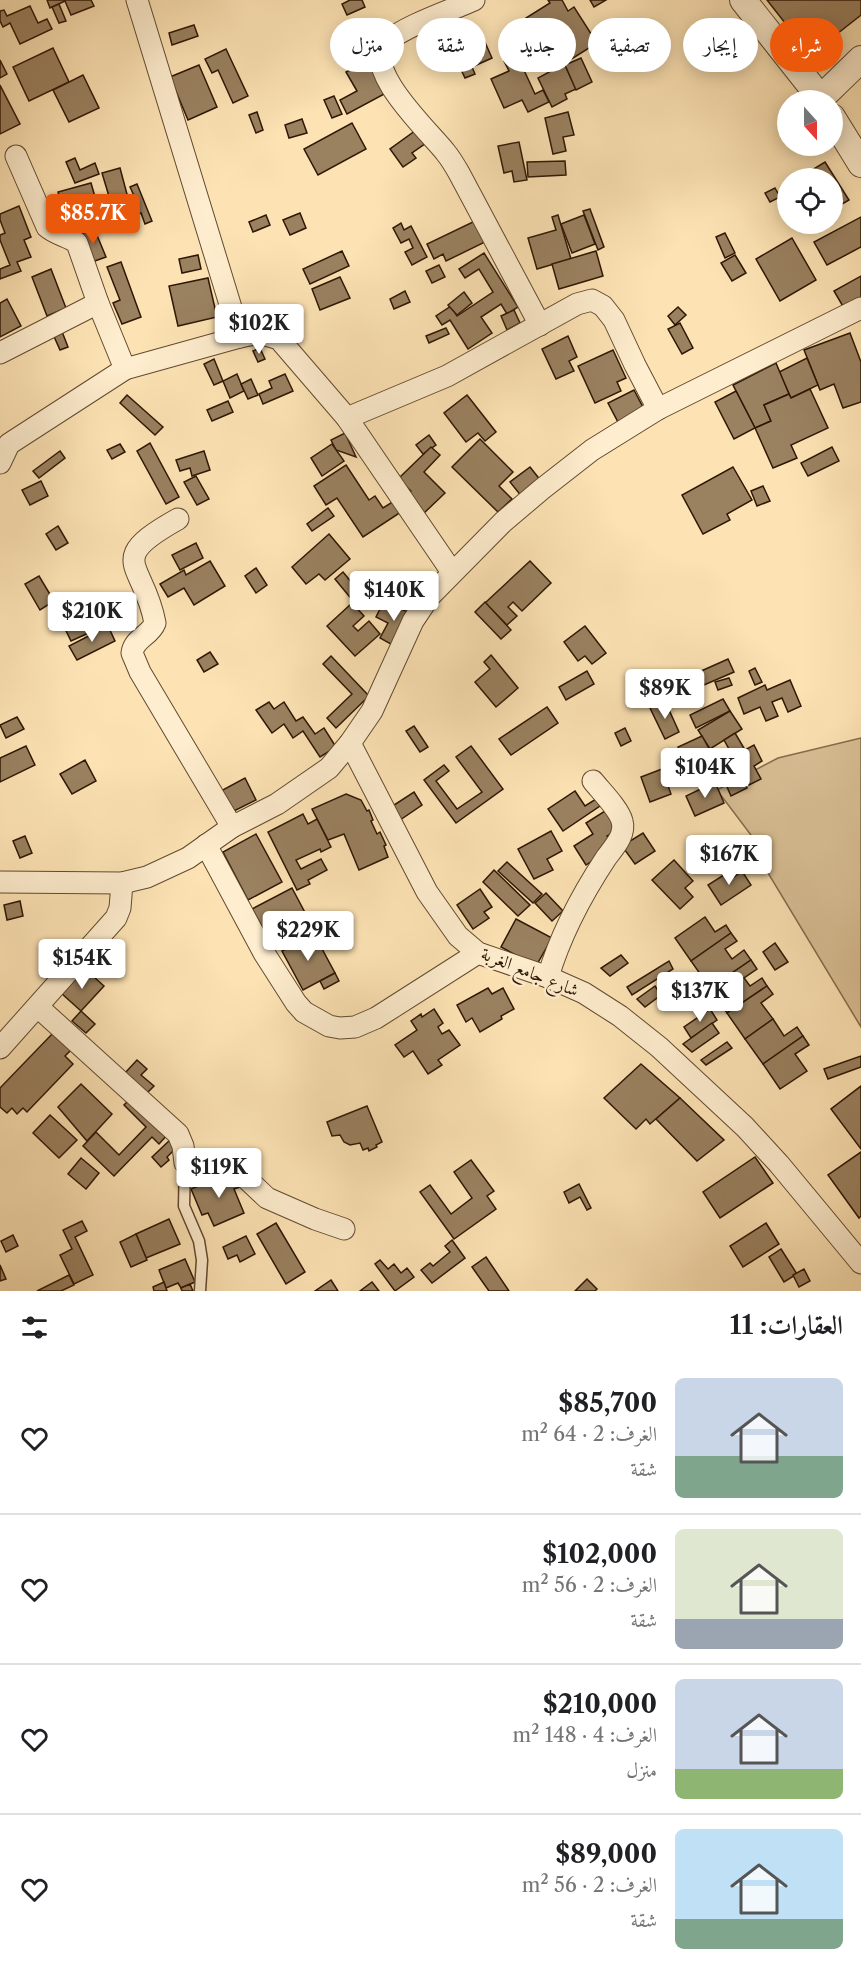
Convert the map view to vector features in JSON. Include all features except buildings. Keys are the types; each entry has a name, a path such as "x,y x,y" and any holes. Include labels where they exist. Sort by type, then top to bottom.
{"street":[{"path":"136,0 240,337"},
{"path":"474,0 401,33 385,43 381,52 382,66 399,100 447,154 459,173 540,324"},
{"path":"743,0 813,90"},
{"path":"837,90 861,59"},
{"path":"843,134 861,164"},
{"path":"16,156 47,227 77,243 125,369"},
{"path":"346,417 447,376 577,304 592,300 603,306 614,320 658,409"},
{"path":"0,353 98,303"},
{"path":"0,882 122,883 147,877 166,869 232,827 277,804 329,768 350,743 372,711 413,621 429,597 503,522 592,450 658,409 861,308"},
{"path":"3,446 125,369 258,333 279,339 346,417 452,572"},
{"path":"178,519 151,534 134,555 135,569 155,623 150,632 136,642 132,653 140,672 232,827"},
{"name":"شارع جامع الغربة","path":"350,743 426,892 458,936 478,953 548,977 584,993 620,1016 659,1047 745,1127 779,1164 861,1263"},
{"path":"548,977 557,947 585,889 621,836 623,824 620,815 593,781"},
{"path":"206,845 264,953 296,1003 304,1012 329,1026 355,1027 376,1018 478,953"},
{"path":"0,1048 116,918 120,908 122,883"},
{"path":"38,1007 178,1134 183,1146 185,1163 232,1166 267,1198 344,1229"}],"lane":[{"path":"185,1163 184,1206 199,1241 202,1260 200,1291"}],"shaded area":[{"path":"861,738 861,1027 762,863 763,851 717,790 778,758"}]}
